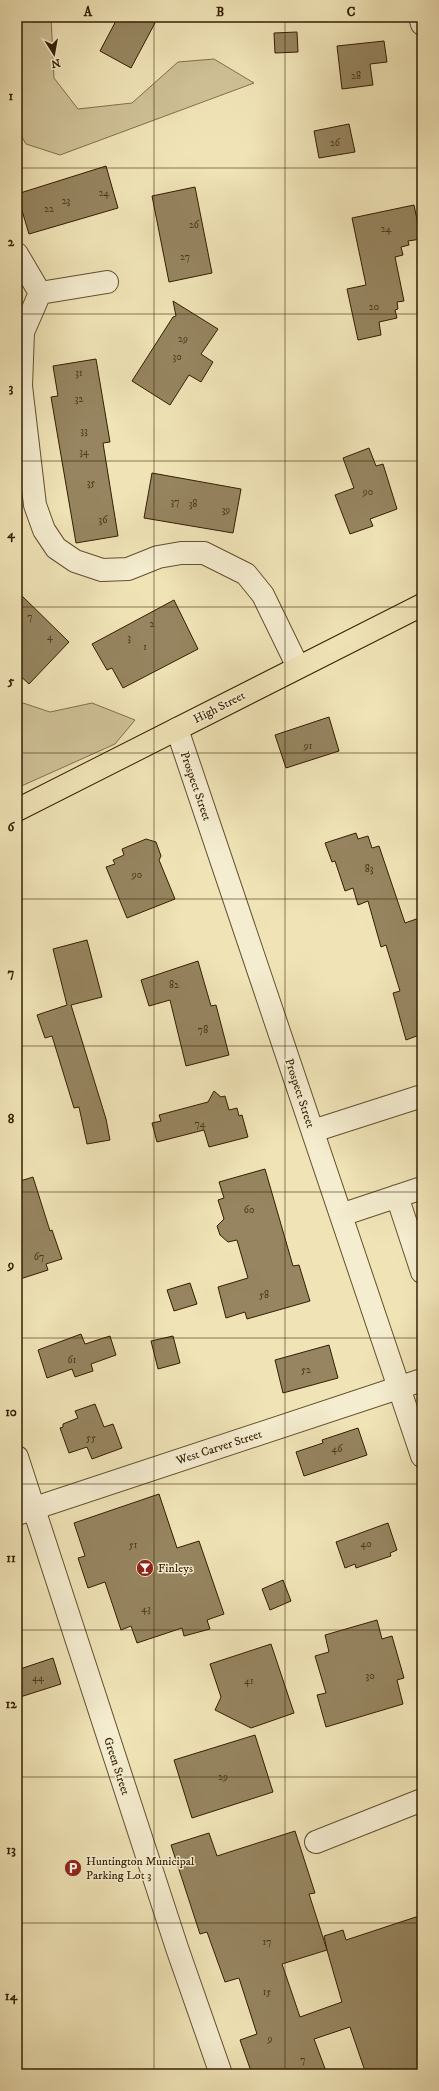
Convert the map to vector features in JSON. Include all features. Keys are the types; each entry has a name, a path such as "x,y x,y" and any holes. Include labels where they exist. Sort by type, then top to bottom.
{"main road":[{"name":"High Street","path":"17,810 422,605"}],"street":[{"path":"420,17 422,24"},
{"path":"17,254 40,293"},
{"path":"40,293 107,282"},
{"path":"40,293 23,332 21,386 35,505 44,530 56,548 75,561 102,570 128,569 158,557 181,553 204,553 246,574 263,595 298,667"},
{"name":"Prospect Street","path":"177,729 422,1456"},
{"path":"313,1131 422,1096"},
{"path":"341,1215 422,1188"},
{"path":"397,1196 422,1272"},
{"name":"West Carver Street","path":"26,1511 422,1380"},
{"name":"Green Street","path":"17,1457 26,1511 221,2074"},
{"path":"316,1842 422,1800"}],"shaded area":[{"path":"17,17 51,17 54,78 78,109 132,103 178,62 214,59 254,83 60,155 26,144 17,129"},
{"path":"17,701 50,712 92,703 135,720 115,744 17,788"}],"building":[{"path":"118,17 145,17 155,23 131,68 100,51"},
{"path":"297,32 298,52 275,53 274,33"},
{"path":"384,41 387,62 370,64 373,85 342,89 337,46"},
{"path":"349,124 355,152 319,158 314,131"},
{"path":"106,166 118,208 29,234 17,194"},
{"path":"195,187 212,273 169,282 152,196"},
{"path":"414,205 421,239 408,241 409,245 401,247 403,255 395,257 404,301 397,302 398,309 395,310 397,318 379,322 381,335 358,340 347,289 366,285 352,218"},
{"path":"173,301 218,329 201,354 213,362 201,382 189,375 170,405 132,381 173,317 176,316"},
{"path":"96,359 110,442 103,443 118,536 76,543 51,397 58,396 53,366"},
{"path":"369,448 376,466 383,464 397,509 370,519 373,526 350,534 335,495 354,488 343,458"},
{"path":"152,473 241,489 233,533 144,518"},
{"path":"17,591 69,642 29,684 17,673"},
{"path":"174,600 198,649 123,688 112,668 107,670 92,644"},
{"path":"329,717 339,751 286,768 275,735"},
{"path":"356,833 358,839 368,836 372,848 379,846 405,923 422,917 422,1034 406,1040 393,993 400,991 386,945 381,947 368,901 358,905 353,888 345,891 335,861 332,862 325,843"},
{"path":"146,839 156,842 161,856 159,860 175,899 127,918 106,867 115,864 113,860 124,855 122,849"},
{"path":"87,940 102,997 71,1005 106,1119 110,1140 87,1144 79,1107 74,1108 52,1036 45,1038 37,1015 67,1005 53,949"},
{"path":"198,961 211,1006 216,1005 229,1055 186,1066 170,1000 149,1006 141,980"},
{"path":"214,1091 221,1097 225,1096 229,1110 237,1108 239,1116 242,1115 248,1137 209,1147 204,1130 157,1142 152,1123 161,1121 159,1115 208,1102"},
{"path":"265,1169 293,1266 299,1265 310,1301 247,1319 245,1312 226,1318 218,1287 248,1278 237,1240 228,1242 220,1235 217,1226 224,1219 218,1200 224,1198 219,1182"},
{"path":"33,1177 50,1231 52,1230 62,1259 46,1264 48,1270 17,1280 17,1182"},
{"path":"190,1283 197,1304 174,1311 167,1290"},
{"path":"81,1334 85,1344 110,1336 116,1355 91,1364 93,1371 75,1377 72,1369 47,1378 38,1350"},
{"path":"173,1336 180,1363 158,1369 151,1341"},
{"path":"329,1345 338,1378 283,1393 275,1360"},
{"path":"95,1404 104,1427 113,1424 122,1448 92,1459 87,1447 69,1453 60,1428 63,1427 63,1424 78,1418 75,1411"},
{"path":"358,1428 367,1455 304,1476 296,1452 323,1443 322,1440"},
{"name":"Finleys","path":"159,1494 177,1548 199,1541 224,1614 207,1620 210,1629 184,1636 182,1628 137,1643 131,1626 121,1630 105,1582 88,1588 78,1558 85,1556 74,1523"},
{"path":"388,1523 397,1550 390,1553 391,1556 356,1568 355,1564 345,1568 336,1542"},
{"path":"283,1580 291,1601 270,1610 262,1589"},
{"path":"377,1620 382,1639 392,1636 404,1678 397,1680 403,1704 326,1727 317,1695 326,1693 315,1656 329,1652 325,1635"},
{"path":"271,1644 294,1713 251,1728 215,1710 221,1697 210,1664"},
{"path":"53,1658 61,1684 17,1698 17,1670"},
{"path":"255,1735 273,1792 192,1818 174,1760"},
{"path":"295,1831 315,1893 309,1894 327,1950 324,1936 343,1930 346,1940 422,1915 422,2074 366,2074 350,2027 314,2039 327,2074 252,2074 240,2040 257,2034 239,1978 225,1982 207,1932 200,1934 171,1845 209,1833 217,1856","holes":["327,1950 342,2002 300,2017 282,1964"]}],"place":[{"name":"Finleys","path":"145,1568"},
{"name":"Huntington Municipal Parking Lot 3","path":"73,1868"}]}
